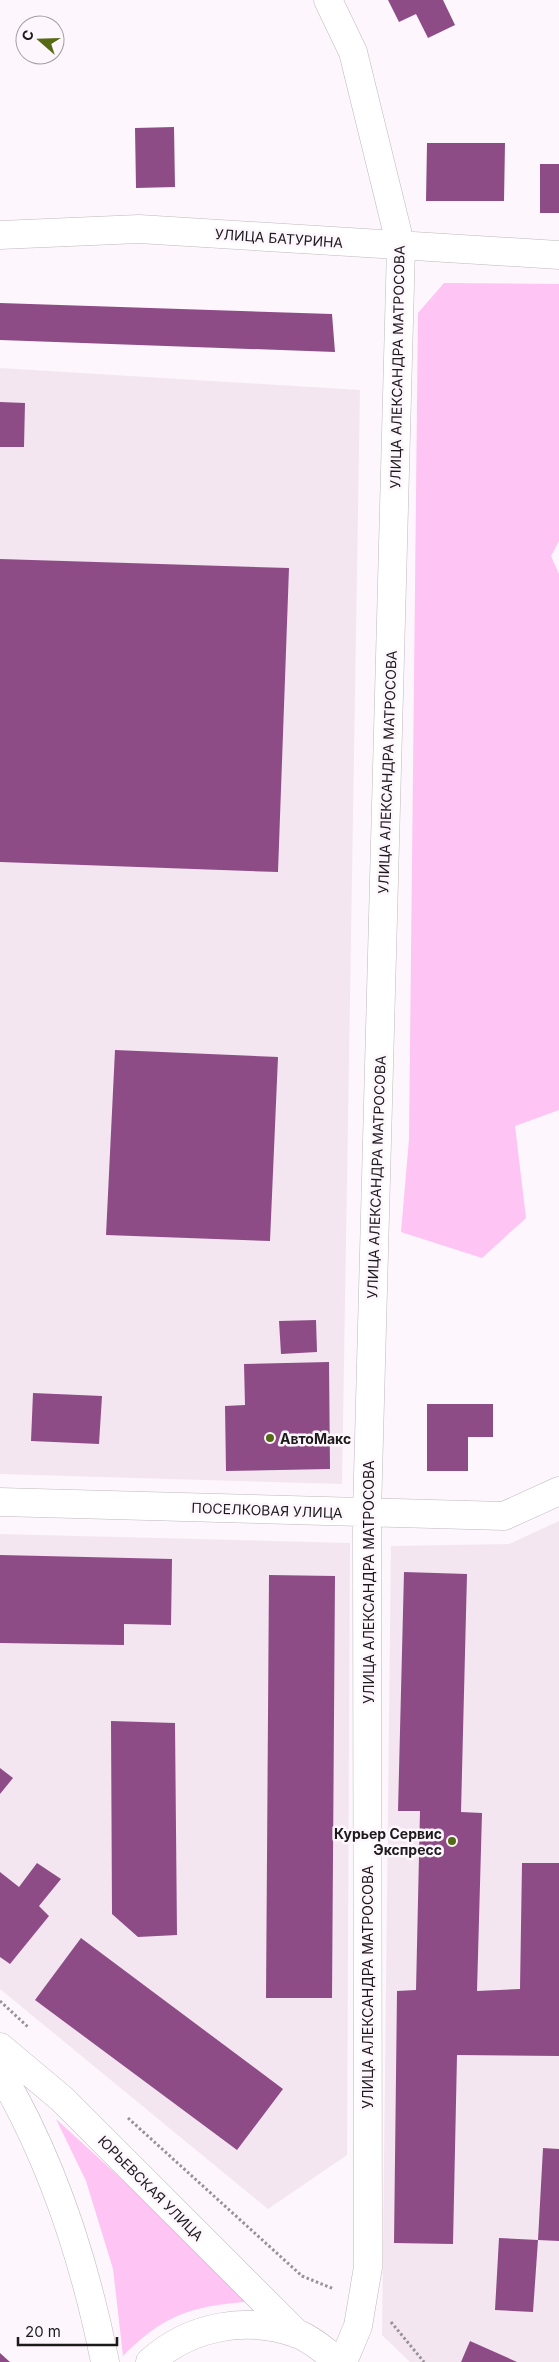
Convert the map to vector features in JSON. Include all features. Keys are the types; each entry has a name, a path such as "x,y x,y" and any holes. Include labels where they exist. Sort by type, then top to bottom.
{"street":[{"name":"УЛИЦА АЛЕКСАНДРА МАТРОСОВА","path":"328,0 353,52 401,247 367,1513 368,2267 358,2326 344,2362"},
{"name":"УЛИЦА БАТУРИНА","path":"0,235 139,228 401,247 559,255"},
{"name":"ПОСЕЛКОВАЯ УЛИЦА","path":"0,1502 504,1516 559,1491"},
{"name":"ЮРЬЕВСКАЯ УЛИЦА","path":"0,2047 62,2099 297,2334"},
{"path":"0,2072 11,2091 54,2182 94,2309 105,2362"},
{"path":"150,2362 163,2351 210,2328 250,2323 297,2334 316,2344 339,2362"}],"path":[{"path":"0,2001 30,2028"},
{"path":"125,2115 302,2276 362,2301 377,2304 424,2362"}],"shaded area":[{"path":"444,283 559,284 559,541 551,556 559,574 559,1110 515,1126 526,1218 482,1258 401,1232 409,1139 418,313"},
{"path":"0,368 360,390 342,1484 0,1474"},
{"path":"559,1521 559,2362 410,2362 382,2335 391,1546 509,1544"},
{"path":"0,1534 350,1543 347,2155 268,2209 0,1989"},
{"path":"56,2119 255,2301 198,2309 183,2314 154,2330 123,2356 113,2269 86,2181"}],"building":[{"path":"388,0 443,0 455,25 428,38 416,14 399,22"},
{"path":"174,127 175,187 136,188 135,128"},
{"path":"427,143 505,143 504,201 426,201"},
{"path":"540,164 559,164 559,213 540,213"},
{"path":"0,303 332,314 335,352 0,340"},
{"path":"0,402 25,403 24,447 0,447"},
{"path":"0,559 289,568 278,872 0,862"},
{"path":"115,1050 278,1057 270,1241 106,1235"},
{"path":"316,1320 317,1352 281,1354 279,1321"},
{"path":"329,1362 330,1469 226,1471 225,1406 245,1405 244,1364"},
{"path":"33,1393 102,1396 99,1444 31,1441"},
{"path":"427,1404 493,1404 493,1437 468,1437 468,1471 427,1471"},
{"path":"0,1555 172,1559 171,1625 124,1624 124,1645 0,1643"},
{"path":"404,1572 467,1574 461,1812 482,1813 477,1991 520,1989 522,1863 559,1863 559,2056 457,2055 453,2244 394,2243 397,1991 416,1990 420,1811 398,1811"},
{"path":"269,1575 335,1576 332,1998 266,1998"},
{"path":"111,1721 175,1723 177,1935 138,1937 112,1914"},
{"path":"0,1768 13,1778 0,1794"},
{"path":"37,1863 61,1879 39,1906 49,1916 10,1964 0,1957 0,1872 19,1887"},
{"path":"81,1938 283,2089 237,2150 35,2000"},
{"path":"543,2148 559,2149 559,2241 538,2240"},
{"path":"499,2238 538,2240 533,2312 495,2310"},
{"path":"470,2341 517,2362 461,2362"},
{"path":"0,2353 10,2362 0,2362"}],"place":[{"name":"АвтоМакс","path":"270,1438"},
{"name":"Курьер Сервис Экспресс","path":"452,1841"}]}
